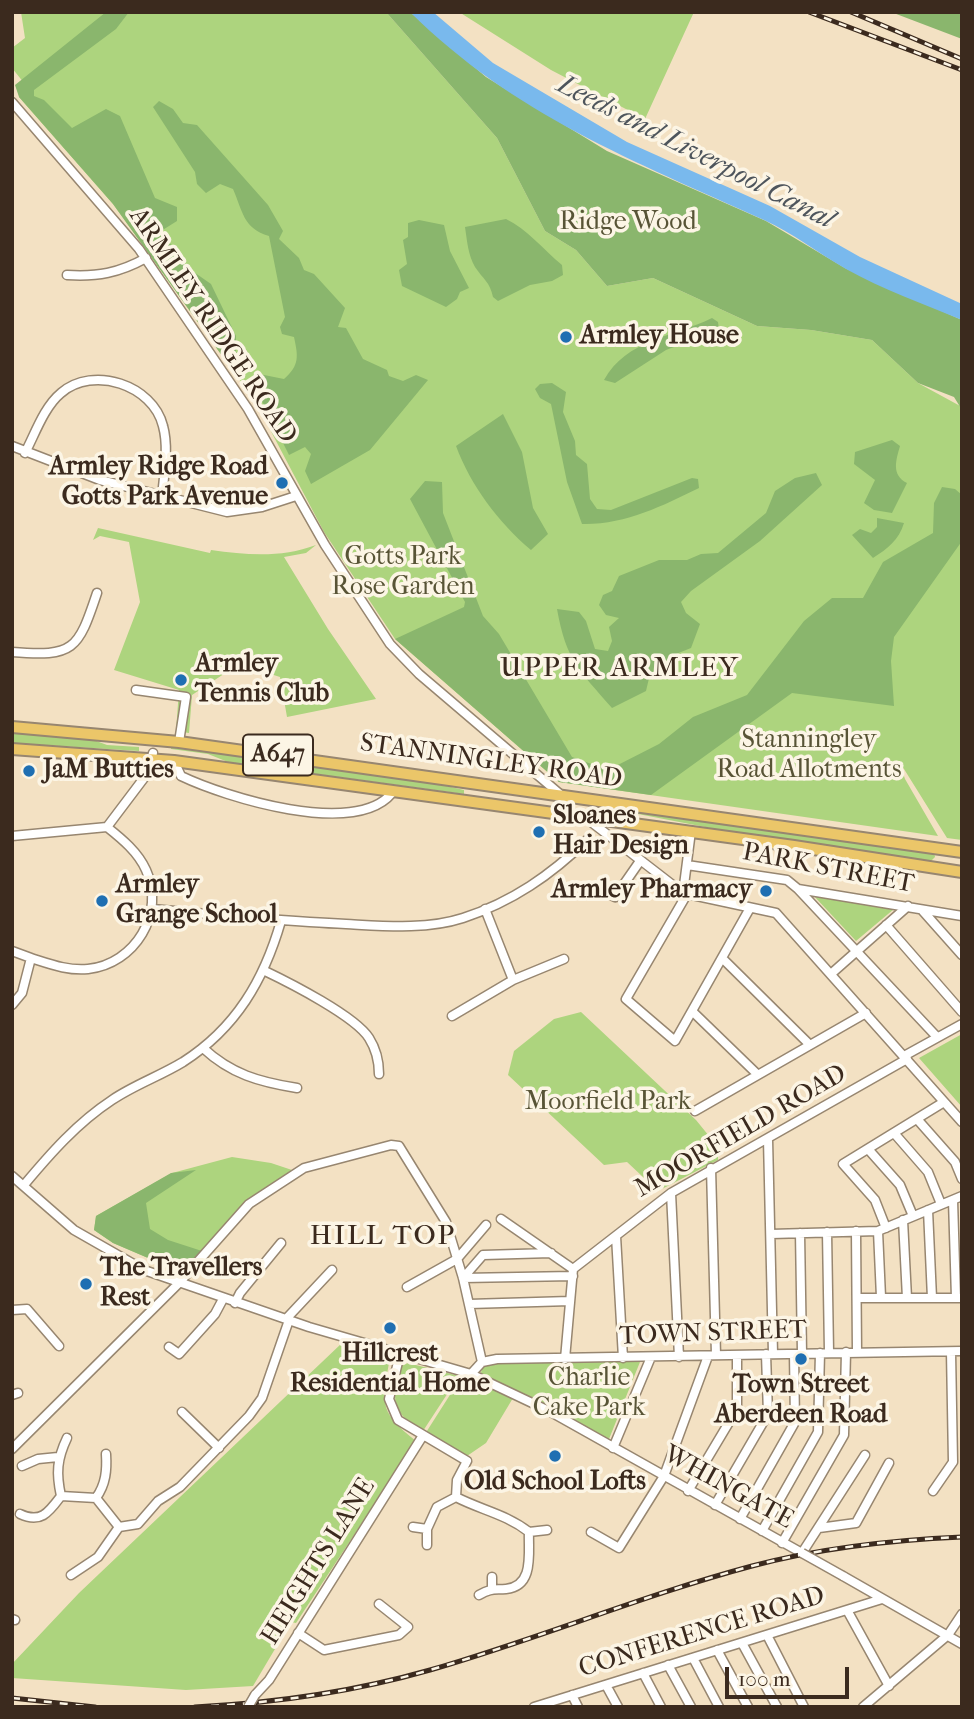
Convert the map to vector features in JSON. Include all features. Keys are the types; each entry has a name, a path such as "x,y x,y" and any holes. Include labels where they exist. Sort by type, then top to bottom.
{"main road":[{"name":"STANNINGLEY ROAD","path":"12,727 97,735 154,752 174,761 392,793 691,831 957,874"},
{"name":"STANNINGLEY ROAD","path":"12,749 154,752 179,742 962,852"},
{"path":"154,752 195,757 208,766"},
{"path":"422,775 438,784 466,787 468,802"},
{"path":"543,793 558,809 584,816"},
{"path":"585,799 610,820"},
{"path":"948,850 943,858 957,874"}],"street":[{"name":"ARMLEY RIDGE ROAD","path":"12,102 99,199 146,258 248,409 296,496 390,645 419,674 561,795"},
{"path":"67,275 92,277 122,271 146,258"},
{"path":"25,453 59,394 73,385 90,380 107,380 125,385 148,402 164,427 162,497"},
{"path":"12,446 100,480 227,512 262,507 296,496"},
{"path":"12,652 50,654 76,644 86,626 97,593"},
{"path":"136,690 186,698 179,742"},
{"path":"107,827 147,774 154,752"},
{"name":"STANNINGLEY ROAD","path":"174,761 181,776 218,791 247,801 308,812 362,809 386,801 392,793"},
{"name":"ARMLEY RIDGE ROAD","path":"528,768 543,793"},
{"path":"584,816 640,862 685,894 776,913 962,1122"},
{"path":"610,820 612,839"},
{"path":"12,836 107,827 132,848 146,868 153,909 141,936 111,964 88,969 59,968 12,951"},
{"path":"691,831 685,894 626,999 675,1041 750,908"},
{"path":"153,909 281,920 405,926 462,919 553,873 588,839"},
{"path":"609,894 615,897 640,862"},
{"name":"PARK STREET","path":"687,865 787,880 798,889 962,916"},
{"path":"798,889 937,1037"},
{"path":"832,973 908,906"},
{"path":"485,909 513,980"},
{"path":"922,909 962,954"},
{"path":"24,1185 55,1148 112,1100 203,1048 238,1013 265,971 281,920"},
{"path":"886,925 962,1012"},
{"path":"12,1005 22,993 31,958"},
{"path":"452,1016 513,980 564,959"},
{"path":"723,959 809,1044"},
{"path":"265,971 308,994 362,1029 376,1053 379,1074"},
{"path":"693,1013 757,1073"},
{"path":"695,1111 757,1073 866,1013"},
{"name":"MOORFIELD ROAD","path":"573,1273 642,1212 671,1193 962,1024"},
{"path":"203,1048 236,1074 265,1083 297,1087"},
{"path":"881,1297 882,1229 875,1200 843,1164 944,1102"},
{"path":"917,1119 955,1162 962,1179"},
{"path":"894,1133 928,1172 941,1204"},
{"path":"715,1505 768,1414 771,1234 768,1139"},
{"path":"12,1449 177,1284 249,1204 304,1168 391,1145 399,1146 439,1209 457,1259 482,1362 471,1374"},
{"path":"868,1149 900,1185 913,1216"},
{"path":"591,1532 619,1548 664,1476 712,1356 711,1168"},
{"name":"WHINGATE","path":"12,1176 69,1226 113,1255 177,1284 287,1320 471,1374 549,1411 962,1644"},
{"path":"671,1193 679,1357"},
{"path":"771,1234 882,1229 962,1196"},
{"path":"857,1298 959,1298 958,1224 953,1199"},
{"path":"928,1210 932,1298"},
{"path":"501,1219 573,1273"},
{"path":"903,1220 907,1298"},
{"path":"407,1287 457,1259 486,1225"},
{"path":"856,1231 858,1352"},
{"path":"762,1531 818,1432 824,1352 827,1232"},
{"path":"740,1519 795,1422 800,1233"},
{"path":"616,1236 623,1358"},
{"path":"235,1303 240,1293 281,1243"},
{"path":"463,1278 483,1255 551,1254"},
{"path":"71,1575 98,1557 119,1527 138,1524 158,1501 180,1487 219,1448 262,1398 287,1320 331,1270"},
{"path":"463,1278 573,1273"},
{"path":"565,1359 573,1273"},
{"path":"169,1347 179,1354 215,1314 223,1299"},
{"path":"469,1304 570,1301"},
{"path":"12,1310 27,1309 59,1346"},
{"name":"TOWN STREET","path":"482,1362 497,1359 962,1351"},
{"path":"782,1543 844,1435 846,1352"},
{"path":"933,1491 953,1462 951,1352"},
{"path":"400,1354 390,1387 392,1411 398,1420 422,1437 467,1461 457,1480 456,1497"},
{"path":"688,1491 737,1409 737,1355"},
{"path":"613,1448 651,1357"},
{"path":"182,1412 219,1448"},
{"path":"61,1496 57,1473 58,1457 66,1437"},
{"name":"HEIGHTS LANE","path":"248,1707 269,1680 422,1437"},
{"path":"96,1498 107,1470 106,1454"},
{"path":"802,1553 865,1455"},
{"path":"22,1466 38,1459 58,1457"},
{"path":"819,1528 856,1523 889,1463"},
{"path":"20,1514 32,1520 40,1518 61,1496 96,1498 119,1527"},
{"path":"427,1545 427,1529 436,1507 456,1497"},
{"path":"456,1497 484,1511 499,1512 529,1532 547,1530"},
{"path":"412,1527 427,1529"},
{"path":"479,1595 492,1587 507,1590 528,1573 529,1532"},
{"path":"492,1577 492,1587"},
{"name":"CONFERENCE ROAD","path":"534,1707 882,1599"},
{"path":"298,1633 324,1650 399,1635 408,1627 379,1604"},
{"path":"847,1610 889,1686"},
{"path":"864,1707 948,1635 962,1614"},
{"path":"767,1635 804,1707"},
{"path":"742,1643 777,1707"},
{"path":"717,1650 748,1707"},
{"path":"693,1658 719,1707"},
{"path":"668,1665 691,1707"},
{"path":"643,1673 661,1707"},
{"path":"606,1685 618,1707"},
{"path":"572,1695 578,1707"}],"green space":[{"path":"21,12 386,12 497,138 545,231 576,250 607,286 653,278 757,326 811,330 872,340 918,383 962,407 962,840 947,838 899,761 905,779 938,836 559,782 395,639 324,532 256,403 113,204 19,97 24,83 12,68 12,48 25,38"},
{"path":"106,12 129,12 116,29 34,90 34,96 44,100 72,128 106,109 120,116 155,198 177,207 177,221 161,231 188,268 211,284 236,336 236,352 252,361 247,370 233,371 113,204 19,97 15,85"},
{"name":"Ridge Wood","path":"386,12 410,12 486,77 607,151 766,221 845,268 962,320 962,410 954,397 918,383 872,340 811,330 757,326 653,278 607,286 576,250 545,231 497,138"},
{"path":"459,12 694,12 645,119 551,70"},
{"path":"891,12 962,12 962,39"},
{"path":"159,101 173,109 183,123 197,125 268,205 283,231 279,239 299,258 304,270 314,274 345,308 338,327 346,328 363,359 387,370 389,376 403,381 416,375 428,380 370,450 311,484 305,471 311,454 305,447 289,455 263,403 248,384 259,374 284,379 293,369 296,360 294,337 282,334 280,327 285,317 269,236 249,224 233,189 220,184 206,193 197,184 195,172 153,107"},
{"path":"506,219 528,234 562,265 563,275 552,281 530,285 498,301 475,267 465,227"},
{"path":"419,220 444,225 450,251 469,288 460,292 457,299 446,307 402,286 399,270 407,264 403,240 408,237 408,223"},
{"path":"712,318 718,322 719,330 666,350 615,383 604,380 614,366 638,347"},
{"path":"552,383 566,392 563,412 575,441 576,455 587,464 590,499 597,509 611,510 692,478 698,479 699,488 628,518 582,524 567,482 551,404 540,398 535,389 540,384"},
{"path":"503,414 522,452 533,508 548,534 531,550 507,528 487,502 469,475 456,446"},
{"path":"892,440 900,446 897,471 907,483 892,513 874,510 864,503 875,480 854,464 855,452"},
{"path":"816,473 822,485 760,541 691,591 681,602 686,613 700,624 691,648 676,654 669,673 650,674 646,691 612,708 591,684 570,653 557,609 579,612 586,621 595,649 608,651 612,641 609,627 619,618 606,615 599,605 603,595 612,591 619,576 659,560 687,560 701,554 718,553 766,513 775,491 795,478"},
{"path":"425,481 442,482 443,513 483,616 499,634 572,757 608,770 659,744 693,717 747,695 804,621 832,598 863,598 883,562 933,533 934,503 942,487 955,489 962,495 962,541 894,637 891,661 894,706 792,693 651,795 559,782 395,639 464,607 465,602 410,499"},
{"path":"877,518 904,523 892,543 873,558 852,535 860,529 871,533 877,527"},
{"path":"98,528 210,553 211,550 277,554 316,545 306,553 284,557 328,629 376,699 287,717 280,677 239,664 192,695 189,733 176,731 179,690 114,670 140,602 129,542 100,536 93,540"},
{"path":"12,733 91,739 107,745 139,747 139,751 12,743"},
{"path":"171,745 412,778 464,790 464,794 228,762 208,754 171,749"},
{"path":"634,809 934,852 935,857 931,861 731,832 638,814"},
{"path":"813,895 894,909 856,941"},
{"name":"Moorfield Park","path":"581,1012 696,1120 718,1147 718,1160 658,1191 627,1162 604,1165 508,1075 514,1051 554,1019"},
{"path":"962,1034 962,1107 919,1058"},
{"path":"232,1157 271,1163 301,1173 250,1207 188,1275 113,1243 94,1230 96,1216 172,1173"},
{"path":"196,1170 146,1203 150,1229 168,1240 202,1251 183,1273 113,1243 94,1230 96,1216 171,1173"},
{"path":"342,1343 389,1363 385,1390 386,1408 396,1423 416,1441 296,1623 291,1622 253,1686 186,1690 12,1678 12,1664 79,1593"},
{"name":"Charlie Cake Park","path":"642,1357 607,1444 480,1378 482,1368 497,1359"},
{"path":"408,1363 459,1376 423,1431 405,1418 396,1405 395,1389 399,1367"},
{"path":"462,1376 513,1398 486,1443 467,1456 425,1434"}],"water":[{"path":"410,12 433,12 493,63 627,142 770,206 860,257 962,304 962,320 874,283 775,225 622,155 533,108 450,48"}],"railway":[{"path":"809,12 962,70"},
{"path":"851,12 962,59"},
{"path":"195,1707 313,1695 401,1678 470,1658 671,1590 804,1554 909,1540 962,1537"},
{"path":"12,1698 95,1707"}],"place":[{"name":"Armley House","path":"566,337"},
{"name":"Armley Ridge Road Gotts Park Avenue","path":"282,483"},
{"name":"Armley Tennis Club","path":"181,680"},
{"name":"JaM Butties","path":"29,771"},
{"name":"Sloanes Hair Design","path":"539,832"},
{"name":"Armley Pharmacy","path":"766,891"},
{"name":"Armley Grange School","path":"102,901"},
{"name":"The Travellers Rest","path":"86,1284"},
{"name":"Hillcrest Residential Home","path":"390,1328"},
{"name":"Town Street Aberdeen Road","path":"801,1359"},
{"name":"Old School Lofts","path":"555,1456"}],"district":[{"name":"UPPER ARMLEY","path":"620,669"},
{"name":"HILL TOP","path":"383,1237"}],"water label":[{"name":"Leeds and Liverpool Canal","path":"695,153"}],"park label":[{"name":"Gotts Park Rose Garden","path":"403,573"},
{"name":"Stanningley Road Allotments","path":"809,756"}]}
